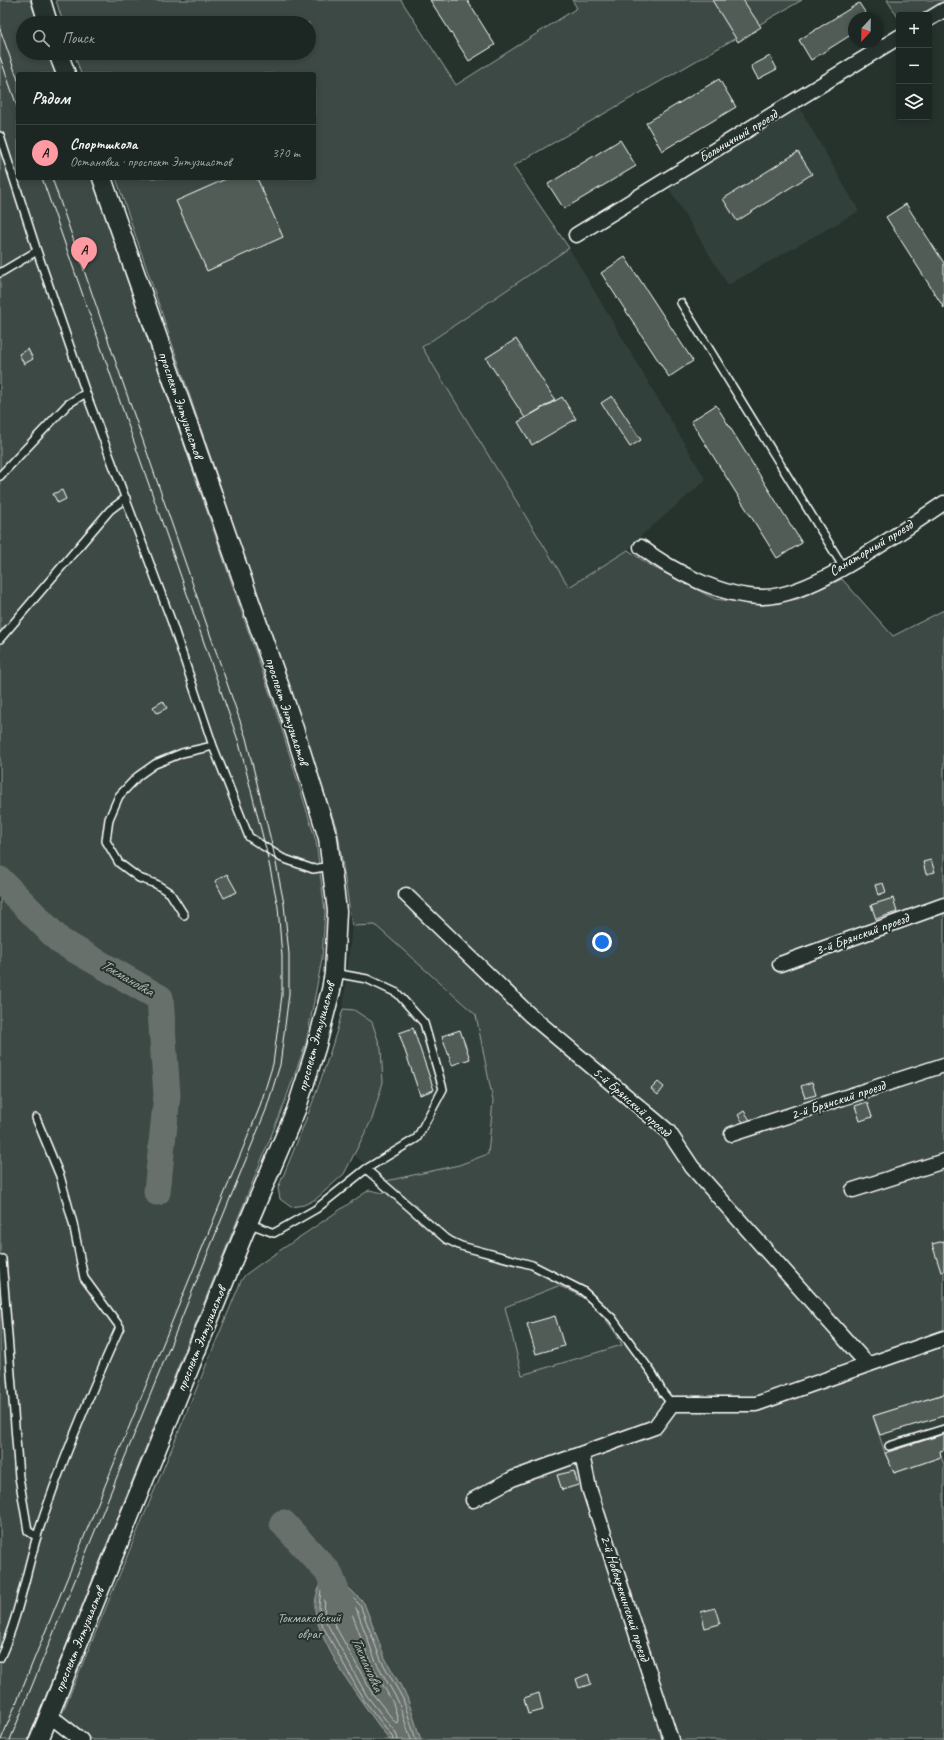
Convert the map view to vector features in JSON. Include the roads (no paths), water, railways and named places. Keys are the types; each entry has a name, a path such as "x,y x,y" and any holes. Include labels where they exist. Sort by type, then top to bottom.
{"street":[{"path":"41,0 46,16"},
{"path":"932,17 944,10"},
{"name":"Больничный проезд","path":"576,235 896,39"},
{"path":"61,60 65,72"},
{"name":"проспект Энтузиастов","path":"39,1740 248,1223 296,1110 316,1048 334,973 337,911 328,838 290,716 103,180"},
{"name":"Санаторный проезд","path":"641,547 655,558 710,585 735,593 763,597 793,591 844,568 944,503"},
{"name":"5-й Брянский проезд","path":"406,895 530,1014 668,1131 692,1167 868,1364"},
{"name":"3-й Брянский проезд","path":"780,964 944,905"},
{"name":"2-й Брянский проезд","path":"732,1134 944,1065"},
{"path":"853,1190 944,1161"},
{"path":"473,1500 514,1478 655,1427 672,1404 756,1404 944,1338"},
{"name":"2-й Новокрекингский проезд","path":"582,1454 589,1488 671,1740"},
{"path":"48,1718 58,1722 81,1740"}],"lane":[{"path":"0,136 37,251 86,393 171,620 213,746 249,836 282,858 313,869 332,866"},
{"path":"0,273 37,251"},
{"path":"681,303 844,568"},
{"path":"0,476 68,404 86,393"},
{"path":"0,639 110,510 126,498"},
{"path":"184,915 170,893 156,884 140,878 119,863 106,841 109,819 119,796 143,772 155,764 182,753 213,746"},
{"path":"248,1223 274,1233 316,1209 366,1169 416,1138 443,1089 424,1023 397,993 367,979 334,973"},
{"path":"0,1658 10,1636 37,1537 79,1420 120,1327 84,1278 73,1223 62,1183 36,1118"},
{"path":"366,1169 446,1239 461,1246 532,1265 583,1291 612,1318 652,1373 663,1393 672,1404"},
{"path":"2,1259 19,1477 28,1530 37,1537"},
{"path":"889,1446 944,1429"}],"water":[{"path":"338,1572 346,1585 364,1603 385,1658 407,1697 421,1740 390,1740 369,1712 332,1655 317,1619 315,1605 316,1596 321,1584 329,1573"}],"waterway":[{"name":"Токмановка","path":"0,880 60,941 160,998 167,1095 157,1192"},
{"name":"Токмановка","path":"283,1523 329,1573 342,1606"}],"tram line":[{"path":"0,29 16,74"},
{"path":"0,57 16,103"},
{"path":"1,1740 259,1109 273,1064 282,995 282,956 278,907 266,849 239,743 43,180"},
{"path":"10,1740 266,1110 280,1065 289,994 289,954 284,904 274,853 246,738 53,180"}],"place":[{"name":"Спортшкола","path":"84,270"}],"park label":[{"name":"Токмаковский овраг","path":"309,1626"}]}
